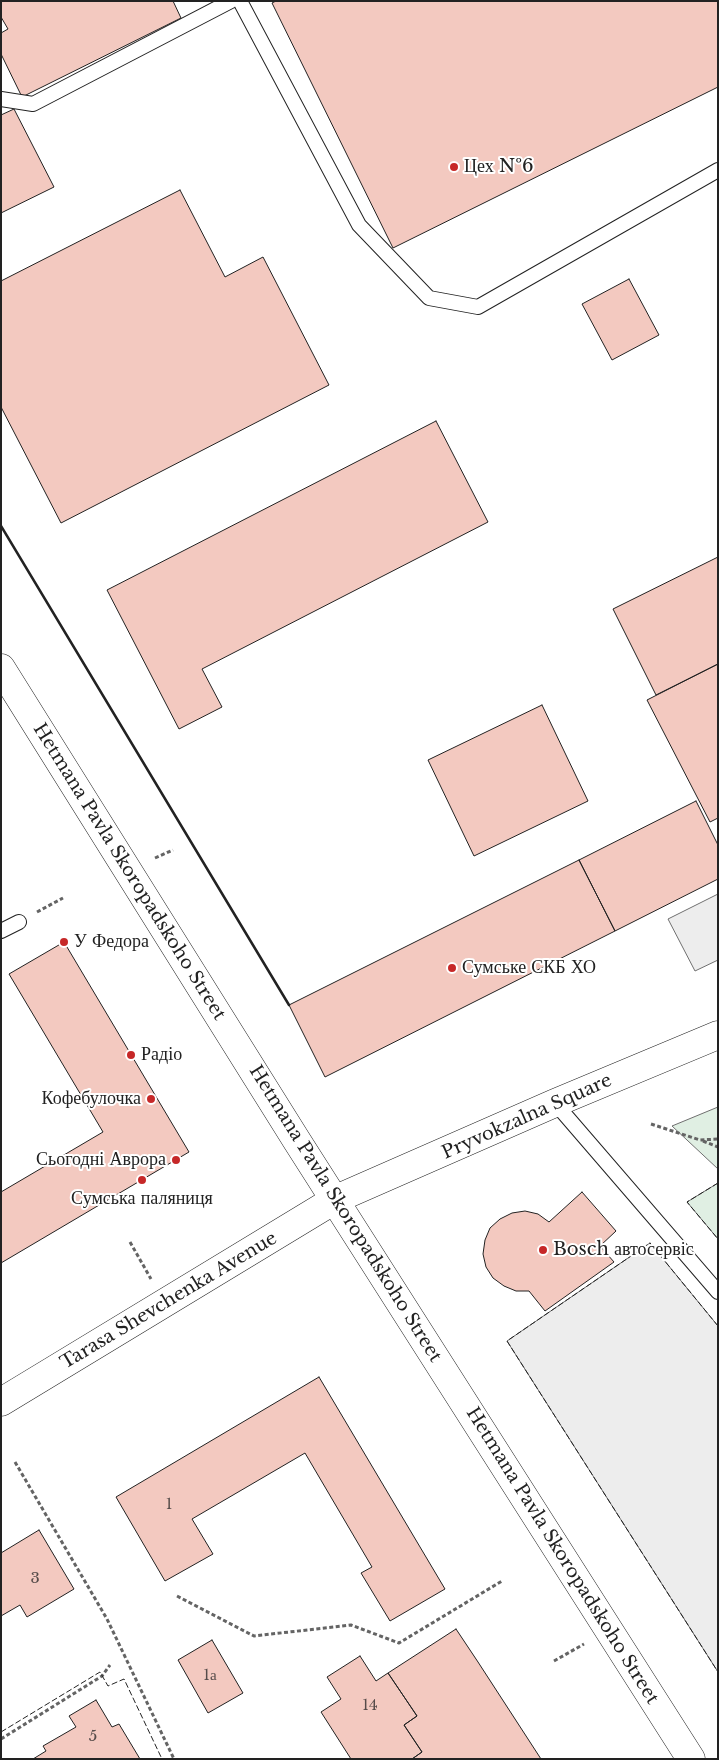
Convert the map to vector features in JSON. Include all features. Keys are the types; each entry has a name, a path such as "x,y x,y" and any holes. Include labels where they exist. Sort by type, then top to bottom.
{"main road":[{"name":"Hetmana Pavla Skoropadskoho Street","path":"1,668 297,1141 692,1759"},
{"name":"Pryvokzalna Square","path":"336,1200 555,1103 718,1035"},
{"name":"Tarasa Shevchenka Avenue","path":"1,1402 336,1200"}],"lane":[{"path":"1,99 33,104 231,1"},
{"path":"240,1 359,225 429,298 478,307 718,170"},
{"path":"1,931 19,922"},
{"path":"555,1103 718,1292"}],"path":[{"path":"19,922 63,898"},
{"path":"651,1124 718,1147"},
{"path":"700,1140 718,1139"},
{"path":"130,1242 164,1304"},
{"path":"15,1462 107,1619 174,1759"},
{"path":"177,1596 254,1636 351,1625 399,1643 502,1581"},
{"path":"1,1739 102,1676 110,1665"}],"green space":[{"path":"718,1107 718,1169 672,1126"},
{"path":"718,1183 718,1239 687,1202"}],"shaded area":[{"path":"718,894 718,960 695,971 668,919"},
{"path":"650,1243 718,1326 718,1672 507,1341"}],"building":[{"path":"1,1 173,1 181,18 22,97 1,54 1,33 8,29 1,17"},
{"name":"Цех №6","path":"276,1 718,1 718,87 393,248 272,3"},
{"path":"14,109 54,187 1,213 1,115"},
{"path":"180,190 225,277 263,257 329,385 61,523 1,407 1,281"},
{"path":"629,279 659,335 612,360 582,304"},
{"path":"436,421 488,522 202,669 222,707 179,729 107,590"},
{"path":"718,557 718,664 656,695 613,609"},
{"path":"718,664 718,818 710,822 647,700"},
{"path":"542,705 588,801 474,856 428,760"},
{"path":"696,801 718,845 718,879 615,931 579,860"},
{"name":"Сумське СКБ ХО","path":"579,860 615,931 325,1077 289,1005"},
{"path":"64,942 189,1152 1,1263 1,1192 103,1132 9,974"},
{"name":"Bosch автосервіс","path":"582,1192 616,1231 600,1246 614,1262 545,1311 529,1291 516,1291 504,1286 493,1278 486,1267 483,1254 485,1240 490,1228 500,1219 512,1213 525,1211 538,1214 549,1222"},
{"path":"319,1377 445,1589 390,1621 361,1573 372,1567 305,1453 192,1519 213,1554 165,1581 116,1497"},
{"path":"39,1530 74,1589 27,1617 20,1605 1,1616 1,1553"},
{"path":"456,1629 541,1759 412,1759 422,1752 404,1725 417,1716 388,1673"},
{"path":"212,1640 243,1693 208,1713 178,1660"},
{"path":"360,1656 376,1681 388,1673 417,1716 404,1725 422,1752 412,1759 351,1759 321,1712 341,1699 327,1677"},
{"path":"96,1700 112,1727 119,1724 140,1759 33,1759 46,1751 43,1746 76,1727 69,1716"}],"fence":[{"path":"718,1183 687,1202 718,1239"},
{"path":"718,1326 650,1243 507,1341 718,1672"},
{"path":"1,1732 100,1672 108,1686 124,1679 162,1759"}],"wall":[{"path":"1,526 289,1005"}],"place":[{"name":"Цех №6","path":"454,167"},
{"name":"У Федора","path":"64,942"},
{"name":"Сумське СКБ ХО","path":"452,968"},
{"name":"Радіо","path":"131,1055"},
{"name":"Кофебулочка","path":"151,1099"},
{"name":"Сьогодні Аврора","path":"176,1160"},
{"name":"Сумська паляниця","path":"142,1180"},
{"name":"Bosch автосервіс","path":"543,1250"}]}
